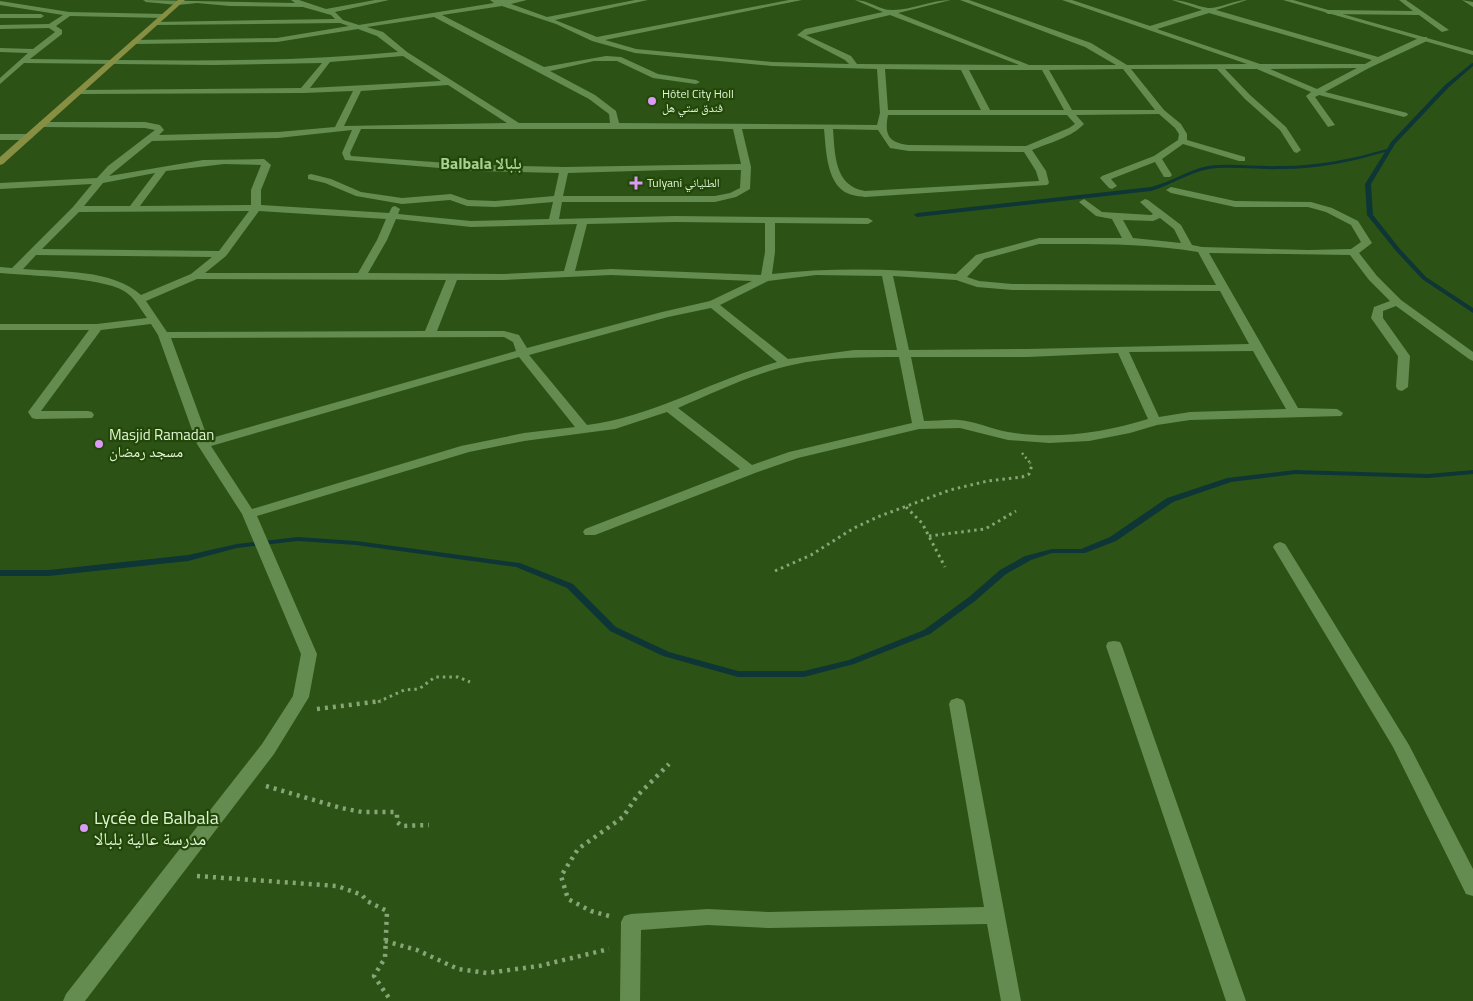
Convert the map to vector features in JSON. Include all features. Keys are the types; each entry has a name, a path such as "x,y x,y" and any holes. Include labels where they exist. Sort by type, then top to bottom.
{"main road":[{"path":"0,162 180,1"}],"street":[{"path":"146,0 303,5 333,13 341,21"},
{"path":"198,1 206,0"},
{"path":"294,0 303,5"},
{"path":"327,11 386,0"},
{"path":"493,0 595,39 635,52 698,59 772,64 964,68 1366,66"},
{"path":"135,42 277,40 524,0"},
{"path":"546,20 645,0"},
{"path":"755,0 770,6"},
{"path":"595,39 799,0"},
{"path":"858,0 1033,67"},
{"path":"855,66 848,58 801,35 808,31 948,0"},
{"path":"963,0 1088,45 1125,67 1161,112 1178,126 1183,134 1182,141 1157,158 1104,178 1112,186"},
{"path":"1066,0 1257,66 1317,92 1404,115"},
{"path":"1175,0 1378,60"},
{"path":"1151,28 1244,0"},
{"path":"1286,0 1473,53"},
{"path":"1402,0 1445,30"},
{"path":"1465,0 1473,5"},
{"path":"0,3 69,14"},
{"path":"1328,12 1422,13"},
{"path":"0,16 69,14 164,16"},
{"path":"0,27 51,26 69,14"},
{"path":"436,15 543,70 610,109 613,113 615,126"},
{"path":"156,23 341,21 380,34 404,54 518,126"},
{"path":"0,82 22,60 59,32 51,26"},
{"path":"1331,125 1312,102 1310,96 1378,60 1424,39"},
{"path":"0,50 35,51"},
{"path":"22,60 254,64 360,59 404,54"},
{"path":"543,70 606,58 618,59 656,76 696,82"},
{"path":"303,91 328,60"},
{"path":"881,67 884,113 881,128 888,141 894,146 910,148 1027,149 1072,130 1080,124 1069,112 1044,67"},
{"path":"1219,67 1251,101 1292,137 1297,150"},
{"path":"964,68 988,113"},
{"path":"79,92 239,93 358,90 450,83"},
{"path":"338,129 358,90"},
{"path":"884,113 1161,112"},
{"path":"16,271 76,209 111,168 160,130 157,127 42,124"},
{"path":"311,177 328,181 359,194 402,201 451,196 467,203 496,204 558,199 714,199 734,195 745,189 746,167 737,126"},
{"path":"151,138 278,135 358,127 828,126 881,128"},
{"path":"828,126 832,160 841,185 849,191 865,194 1044,183 1041,171 1027,149"},
{"path":"358,127 346,153 348,158 475,168 564,170 746,167"},
{"path":"0,137 29,137"},
{"path":"1182,141 1214,149 1242,159"},
{"path":"1157,158 1167,175"},
{"path":"0,186 102,180 163,169 244,160 264,162 266,165 256,190 256,208 222,254 195,276 140,300"},
{"path":"133,209 163,169"},
{"path":"553,223 564,170"},
{"path":"958,277 965,273 980,257 1039,241 1128,241 1202,250 1308,253 1353,252 1367,243 1355,224 1320,206 1308,204 1235,204 1171,190"},
{"path":"362,275 395,210 402,201"},
{"path":"1084,202 1099,214 1153,218 1158,214"},
{"path":"1144,202 1158,214 1169,218 1185,237 1187,247"},
{"path":"76,209 256,208 393,216 471,224 674,219 868,221"},
{"path":"1116,216 1128,241"},
{"path":"766,278 770,252 770,221"},
{"path":"569,273 583,222"},
{"path":"1202,250 1294,412"},
{"path":"34,252 222,254"},
{"path":"1353,252 1373,278 1397,302 1473,358"},
{"path":"0,270 107,280 128,290 140,300 164,335 203,444 249,514 309,654 301,698 268,749 73,1001"},
{"path":"195,276 362,275 503,277 569,273 660,273 766,278 816,272 958,277 977,284 1012,287 1223,288"},
{"path":"887,273 919,426"},
{"path":"430,333 453,276"},
{"path":"203,444 522,353 666,314 713,304 766,278"},
{"path":"1397,302 1378,309 1377,318 1404,356 1402,387"},
{"path":"713,304 786,363"},
{"path":"0,327 97,326 155,320"},
{"path":"88,416 47,417 36,415 34,412 97,326"},
{"path":"164,335 430,333 504,334 515,336 520,341 522,353 584,430"},
{"path":"249,514 466,449 524,437 615,425 669,407 747,374 786,363 831,355 1027,353 1122,349 1257,347"},
{"path":"1122,349 1155,421"},
{"path":"669,407 750,470"},
{"path":"590,532 750,470 794,455 898,429 960,424 1008,436 1049,439 1089,437 1130,429 1155,421 1190,416 1294,412 1337,413"},
{"path":"1280,546 1400,745 1473,888"},
{"path":"1114,646 1236,1001"},
{"path":"957,704 1011,1001"},
{"path":"630,1001 631,922 708,917 769,920 995,915"}],"path":[{"path":"775,571 811,555 854,528 950,490 988,481 1022,477 1029,474 1032,465 1008,436"},
{"path":"906,507 922,523 944,567"},
{"path":"929,536 985,528 1016,511"},
{"path":"293,710 377,703 404,690 419,689 435,677 458,677 470,682"},
{"path":"631,922 591,911 568,899 561,876 578,849 623,817 637,796 669,764"},
{"path":"244,780 341,808 362,812 395,812 397,814 397,822 402,826 429,825"},
{"path":"171,874 274,883 337,886 362,895 367,901 387,911 385,958 374,976 391,1001"},
{"path":"385,942 417,950 458,969 487,973 539,966 598,950 631,945"}],"waterway":[{"path":"1473,64 1447,86 1393,143 1368,184 1370,215 1398,250 1424,278 1473,311"},
{"path":"917,215 1151,189 1208,168 1226,166 1308,167 1348,161 1388,150"},
{"path":"0,573 49,573 188,558 237,546 298,539 356,543 517,565 570,586 613,629 666,654 738,674 804,674 851,662 927,632 972,599 1003,572 1028,558 1052,551 1082,551 1113,539 1170,500 1230,480 1295,472 1428,476 1473,472"}],"place":[{"name":"Hôtel City Holl فندق ستي هل","path":"652,101"},
{"name":"Tulyani الطلياني","path":"636,183"},
{"name":"Masjid Ramadan مسجد رمضان","path":"99,444"},
{"name":"Lycée de Balbala مدرسة عالية بلبالا","path":"84,828"}],"district":[{"name":"Balbala بلبالا","path":"481,163"}]}
